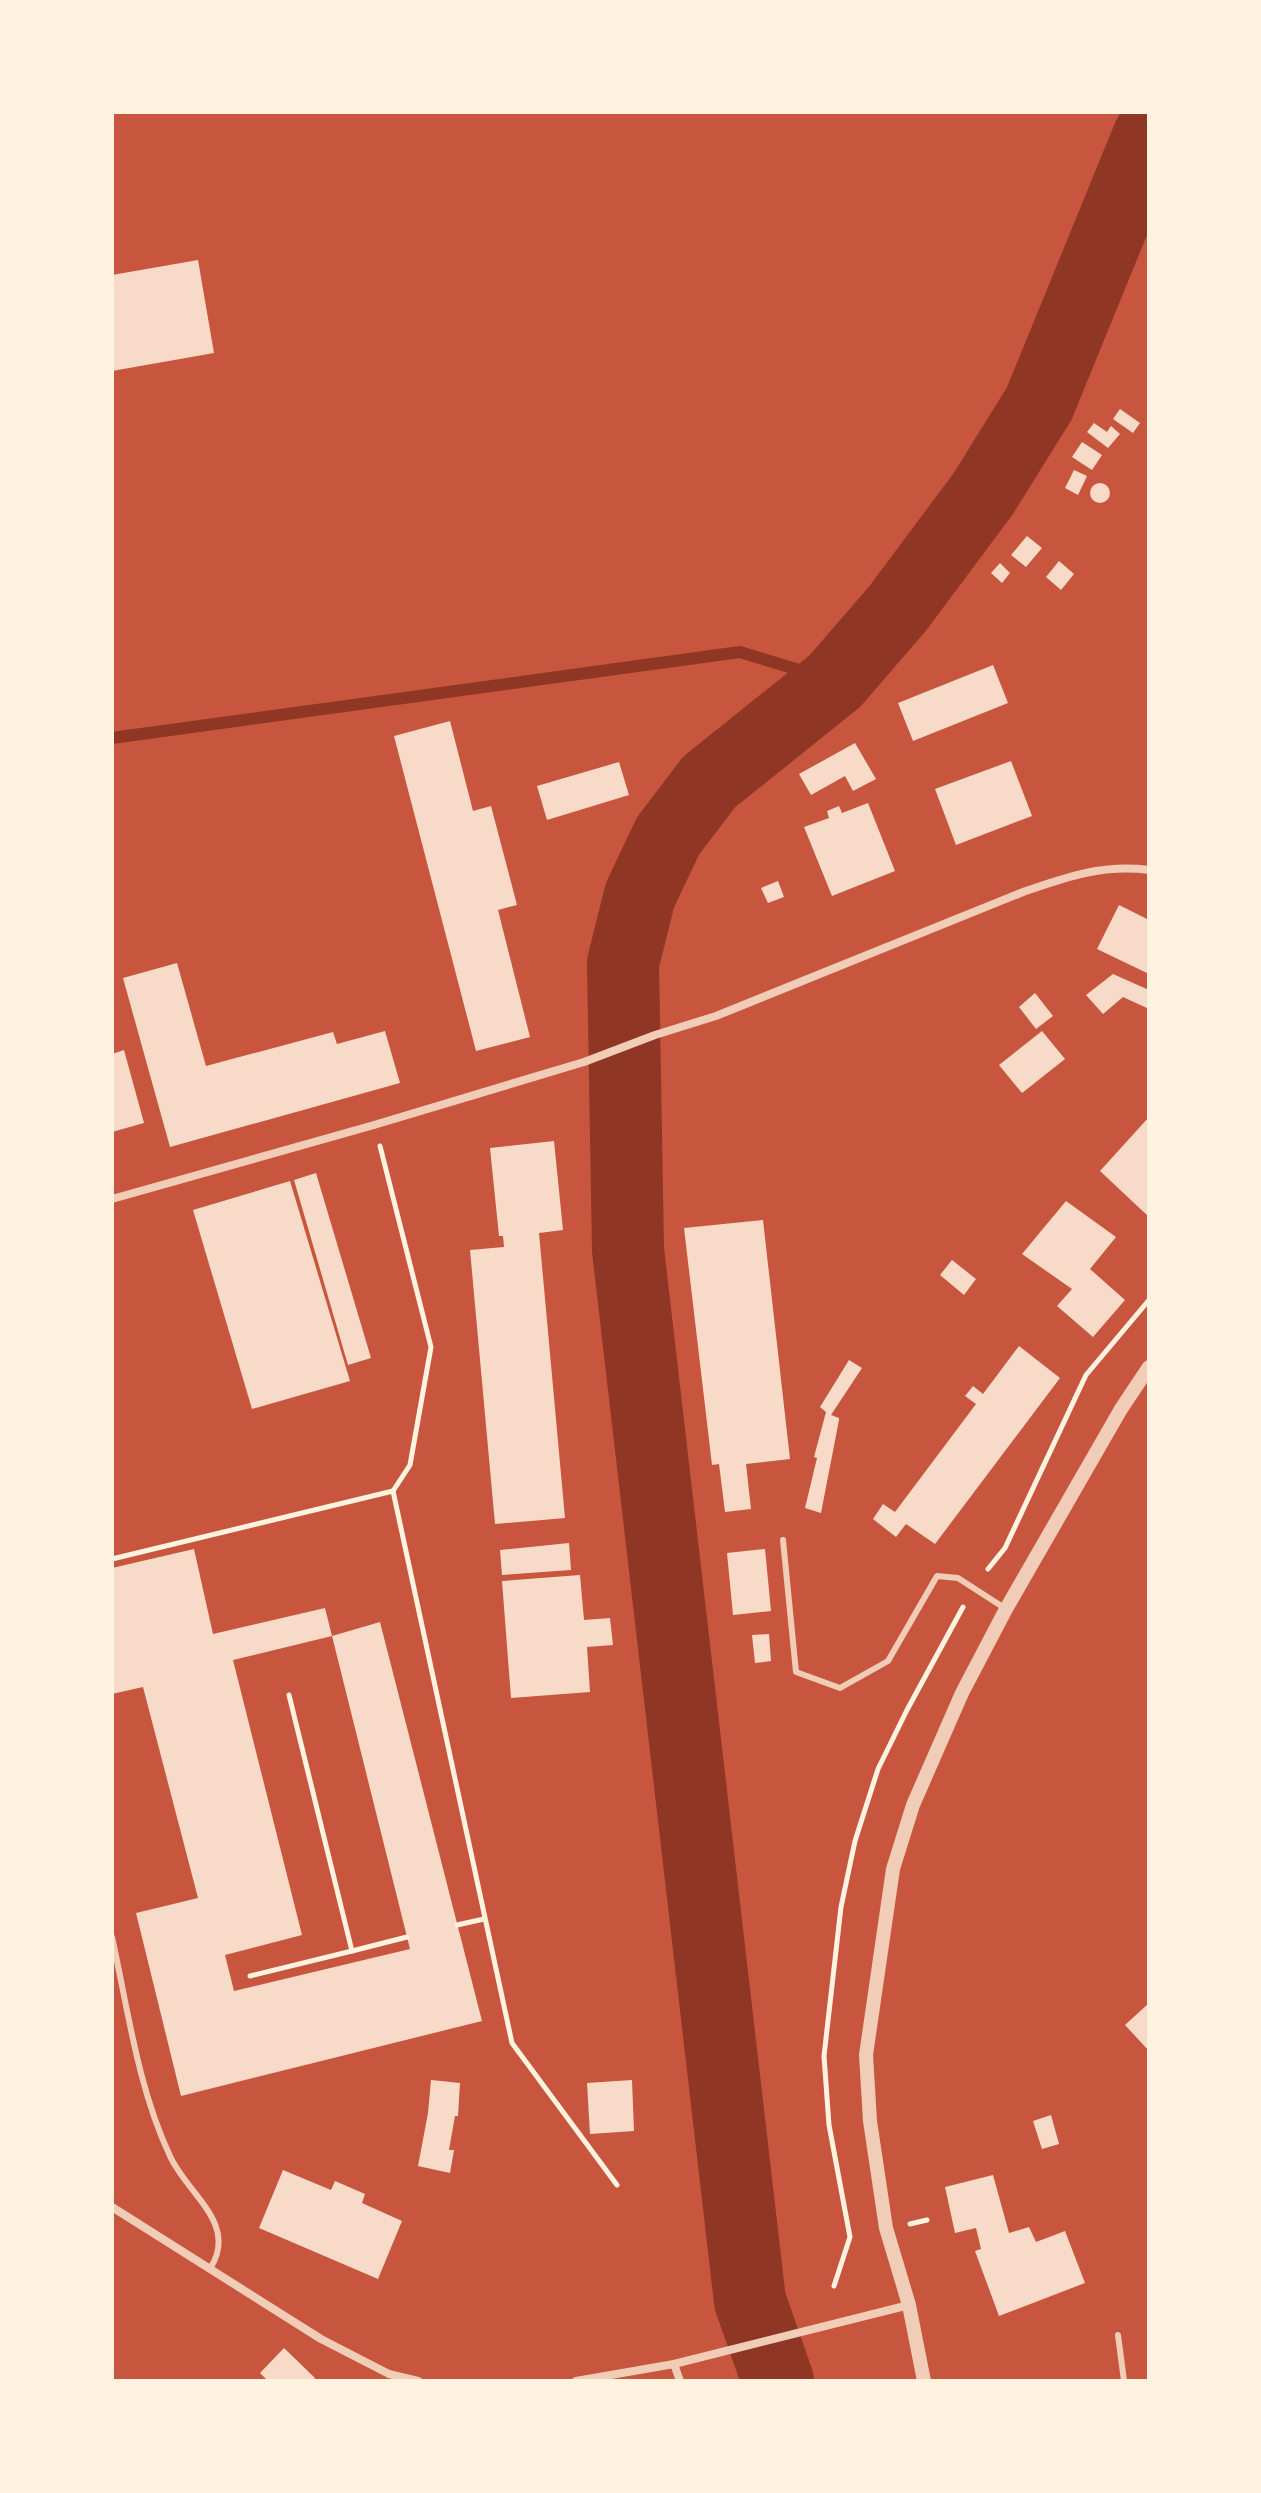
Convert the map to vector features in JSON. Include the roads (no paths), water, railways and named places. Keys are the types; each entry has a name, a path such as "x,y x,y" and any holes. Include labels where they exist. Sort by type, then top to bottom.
{"street":[{"path":"112,1199 584,1062 716,1016 1074,874 1123,867 1149,870"},
{"path":"924,2381 909,2305 886,2228 869,2108 866,2055 893,1869 913,1805 962,1693 1006,1609 1121,1409 1149,1367"},
{"path":"112,2207 321,2339 389,2374 418,2381"},
{"path":"576,2381 674,2364 909,2305"},
{"path":"674,2364 680,2381"}],"lane":[{"path":"783,1540 796,1672 840,1688 888,1661 937,1576 958,1578 1006,1609"},
{"path":"112,1937 149,2106 171,2160 219,2228 219,2253 211,2267"},
{"path":"1118,2335 1124,2381"}],"waterway":[{"path":"778,2381 750,2301 628,1250 623,963 640,895 668,836 709,782 835,681 898,608 983,494 1039,404 1149,135"},
{"path":"112,738 740,652 835,681"}]}
